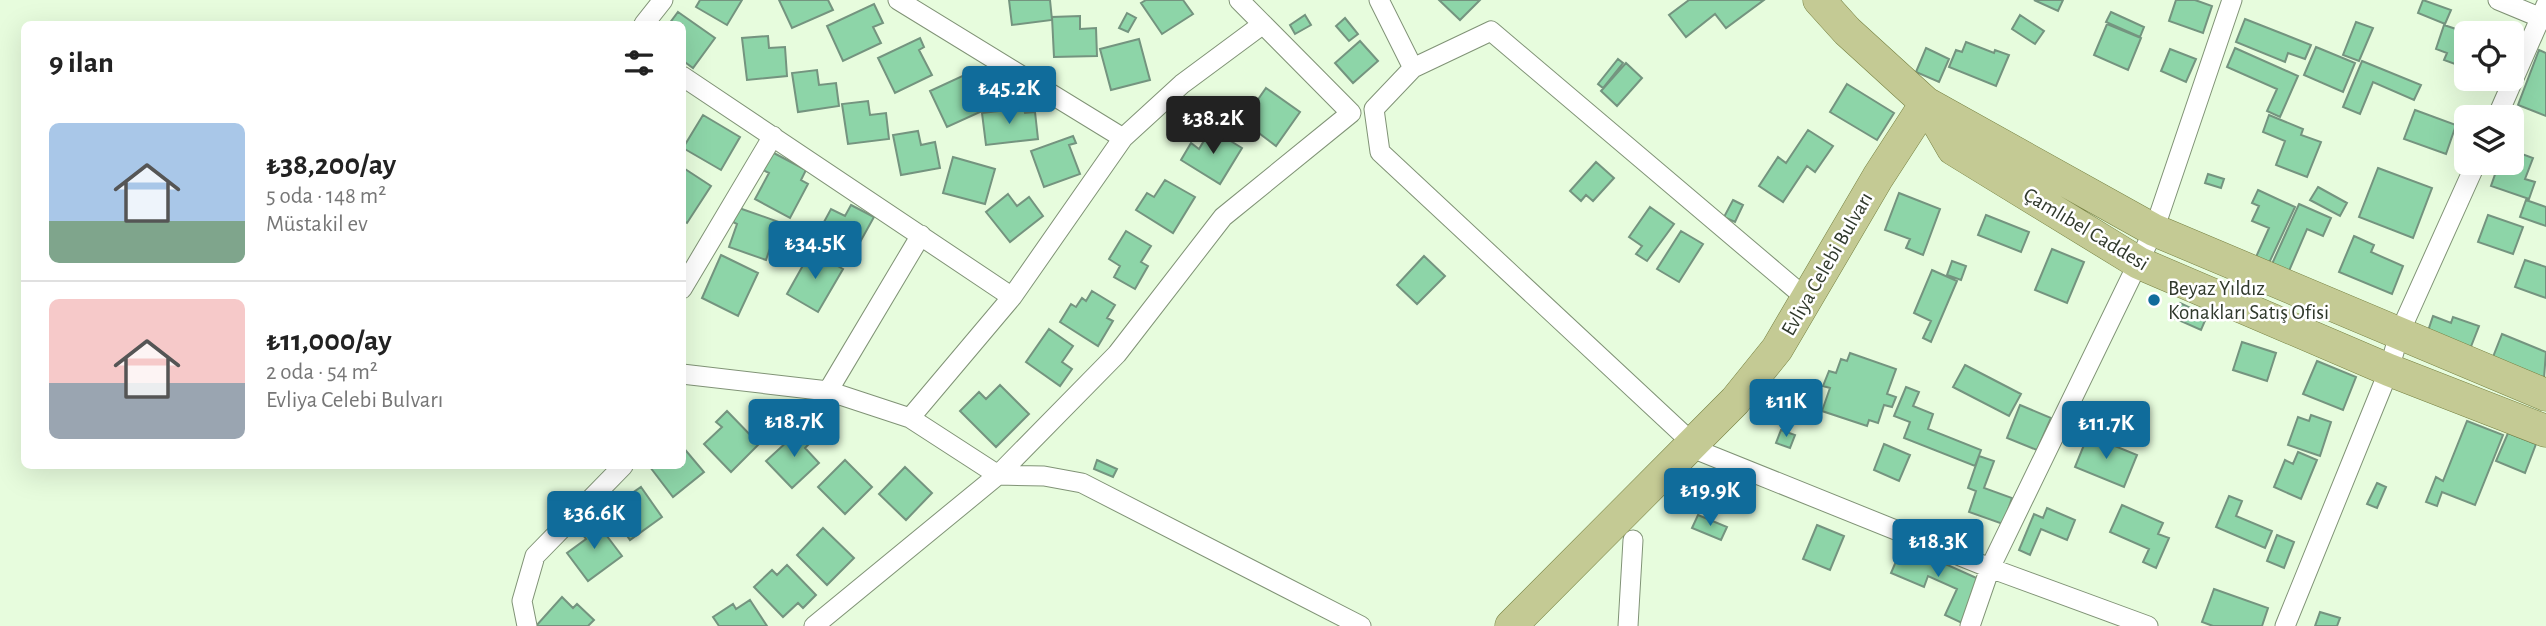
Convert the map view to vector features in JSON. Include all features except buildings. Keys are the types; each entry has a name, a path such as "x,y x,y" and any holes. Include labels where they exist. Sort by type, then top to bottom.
{"main road":[{"name":"Çamlıbel Caddesi","path":"1819,0 1847,31 1926,103 2154,230 2546,395"},
{"name":"Çamlıbel Caddesi","path":"1926,103 1953,149 2139,263 2389,370 2546,431"},
{"name":"Evliya Celebi Bulvarı","path":"1511,626 1735,401 1777,349 1878,177 1926,103"}],"street":[{"path":"646,21 663,0"},
{"path":"898,0 1122,138"},
{"path":"814,626 998,475 1117,354 1223,217 1351,113 1238,0"},
{"path":"1380,0 1413,68"},
{"path":"1970,626 1990,568 2154,230 2232,0"},
{"path":"2498,0 2545,14 2503,105"},
{"path":"910,418 1012,297 1122,138 1182,84 1263,24"},
{"path":"1807,299 1491,30 1413,68 1374,109 1380,152 1702,452 1990,568 2148,626"},
{"path":"686,79 1012,297"},
{"path":"686,282 773,136"},
{"path":"2285,626 2389,370 2399,334 2471,175"},
{"path":"828,391 921,235"},
{"path":"686,374 828,391 910,418 998,475 1044,476 1082,483 1361,626"},
{"path":"527,626 522,601 535,556 621,469"},
{"path":"1628,626 1633,540"}],"place":[{"name":"Beyaz Yıldız Konakları Satış Ofisi","path":"2154,300"}]}
